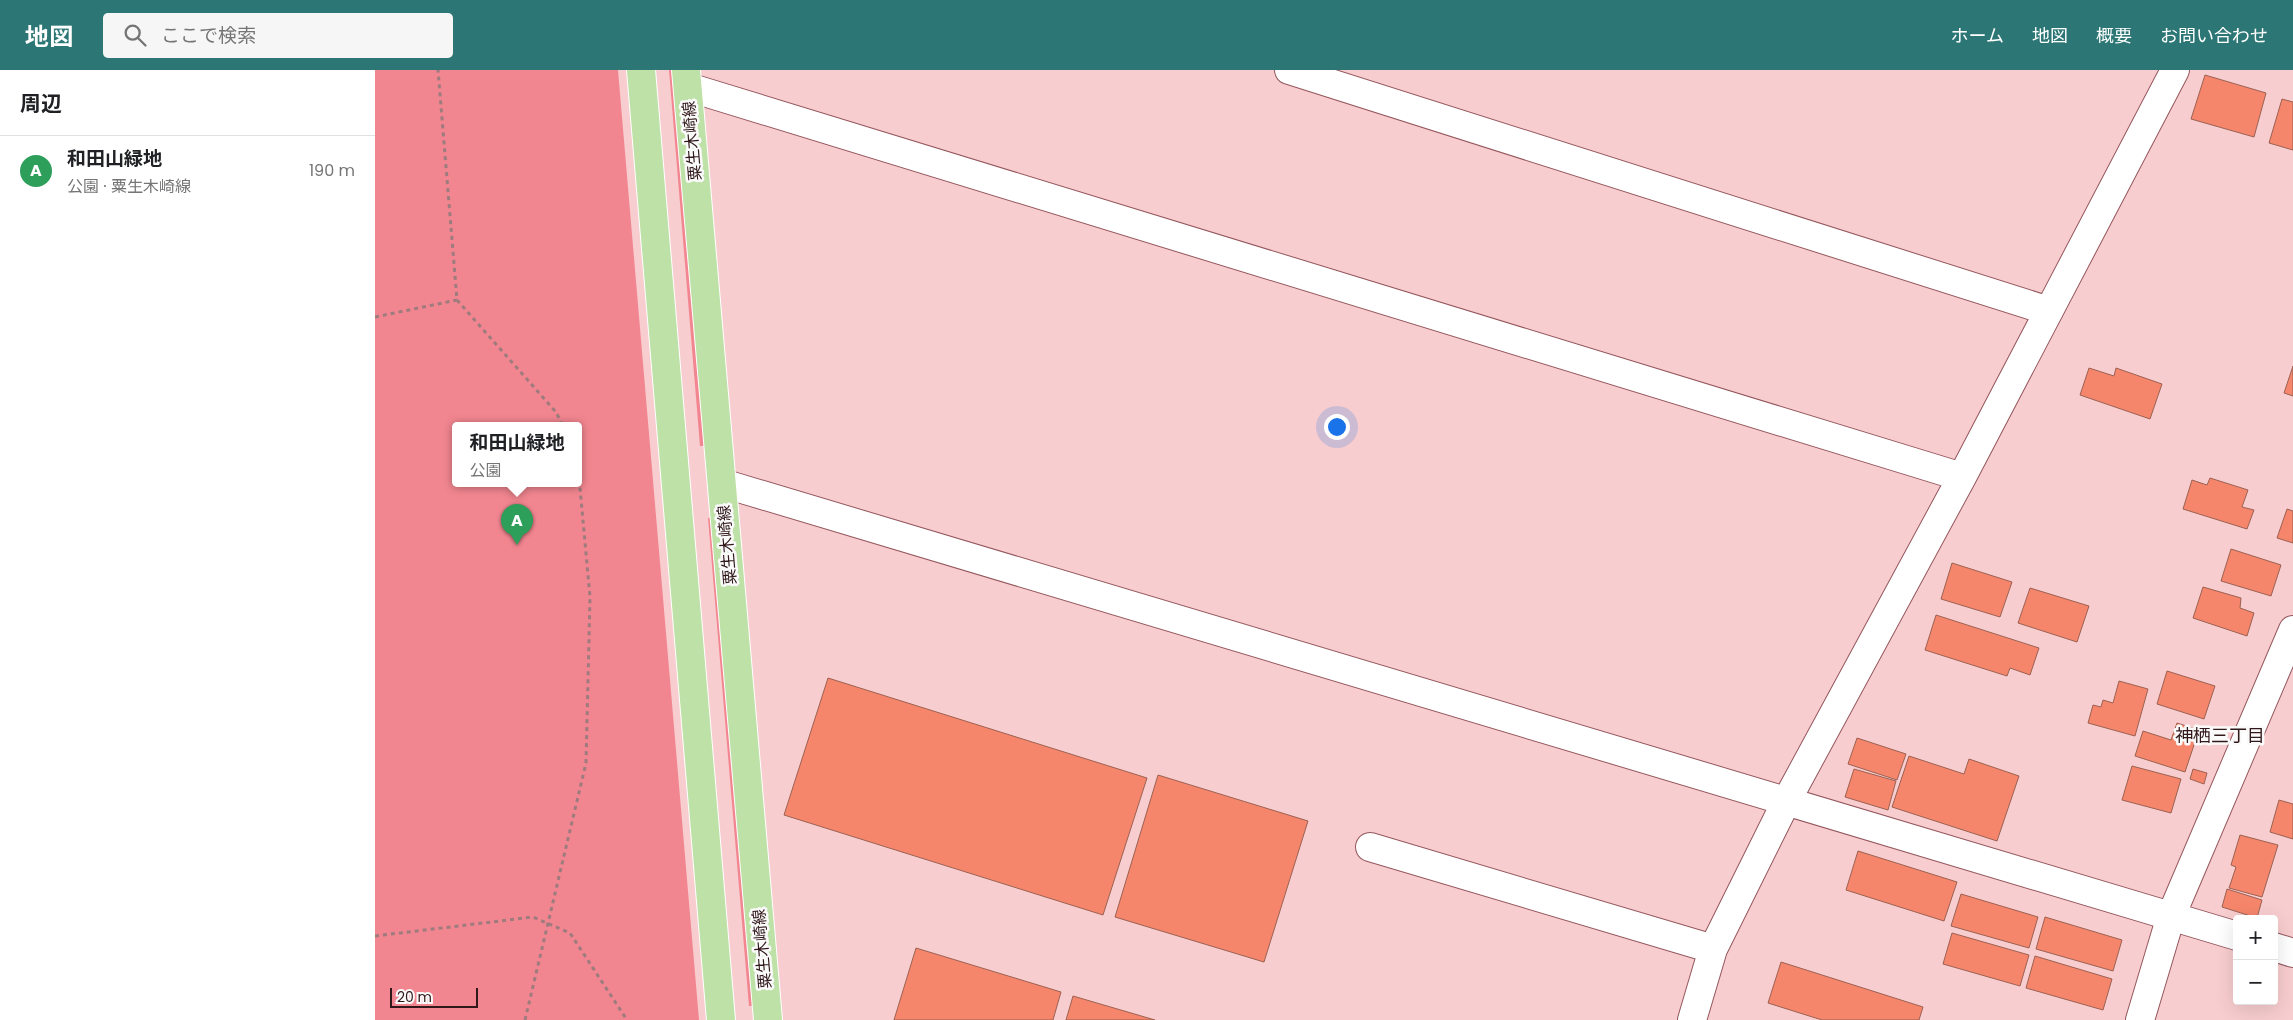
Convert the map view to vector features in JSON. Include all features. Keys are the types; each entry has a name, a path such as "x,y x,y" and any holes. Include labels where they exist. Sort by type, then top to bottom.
{"main road":[{"path":"641,70 721,1020"},
{"name":"粟生木崎線","path":"687,78 768,1020"}],"street":[{"path":"1289,70 2049,311"},
{"path":"1692,1020 1713,949 1787,800 1962,477 2175,70"},
{"path":"687,78 1962,477"},
{"path":"722,483 2233,935"},
{"path":"2140,1020 2171,916 2293,630"},
{"path":"1370,847 1713,949"},
{"path":"2278,948 2293,953"}],"path":[{"path":"438,70 457,300 556,412 561,422"},
{"path":"375,318 457,300"},
{"path":"525,1020 586,762 590,597 580,487"},
{"path":"375,936 533,917 570,933 627,1020"}],"shaded area":[{"path":"375,70 618,70 699,1020 375,1020"},
{"path":"669,70 686,70 718,445 700,446"},
{"path":"726,517 768,1005 749,1006 708,518"}],"building":[{"path":"2205,75 2266,93 2254,137 2191,119"},
{"path":"2282,99 2293,102 2293,150 2269,143"},
{"path":"2293,366 2293,396 2284,393"},
{"path":"2089,368 2114,376 2116,368 2162,384 2150,419 2080,395"},
{"path":"2210,478 2248,490 2242,507 2254,510 2247,529 2183,509 2192,480 2207,485"},
{"path":"2287,509 2293,511 2293,543 2277,538"},
{"path":"2231,549 2281,565 2271,596 2221,581"},
{"path":"1952,563 2012,582 2000,617 1941,599"},
{"path":"2203,587 2241,598 2240,608 2254,613 2247,636 2193,618"},
{"path":"2030,588 2089,606 2077,642 2018,623"},
{"path":"1936,615 2039,648 2030,675 2010,668 2007,676 1925,650"},
{"path":"2167,671 2215,686 2204,719 2157,704"},
{"path":"828,678 1147,778 1103,915 784,815"},
{"path":"2119,681 2148,689 2135,736 2088,723 2093,705 2101,707 2103,700 2113,703"},
{"path":"2177,723 2199,730 2185,772 2135,756 2143,731 2171,740"},
{"path":"1857,738 1906,754 1897,780 1848,764"},
{"path":"1909,756 1964,774 1969,759 2019,776 1997,841 1892,807"},
{"path":"2132,766 2181,779 2171,813 2122,800"},
{"path":"1854,769 1896,781 1888,810 1845,797"},
{"path":"2193,769 2207,773 2204,784 2190,779"},
{"path":"1158,775 1308,821 1264,962 1115,917"},
{"path":"2279,800 2293,804 2293,839 2270,832"},
{"path":"2240,835 2278,845 2262,897 2229,888 2236,867 2231,865"},
{"path":"1858,851 1957,882 1944,921 1846,890"},
{"path":"2227,889 2262,900 2258,915 2247,915 2222,907"},
{"path":"1961,894 2038,917 2029,948 1951,926"},
{"path":"2045,917 2122,940 2113,971 2036,949"},
{"path":"1952,933 2029,955 2020,986 1943,964"},
{"path":"916,948 1061,992 1053,1020 894,1020"},
{"path":"2035,956 2112,979 2103,1010 2026,988"},
{"path":"1781,962 1923,1007 1919,1020 1822,1020 1768,1003"},
{"path":"1073,996 1155,1020 1066,1020"}],"place":[{"name":"和田山緑地","path":"517,545"}],"district":[{"name":"神栖三丁目","path":"2220,735"}]}
